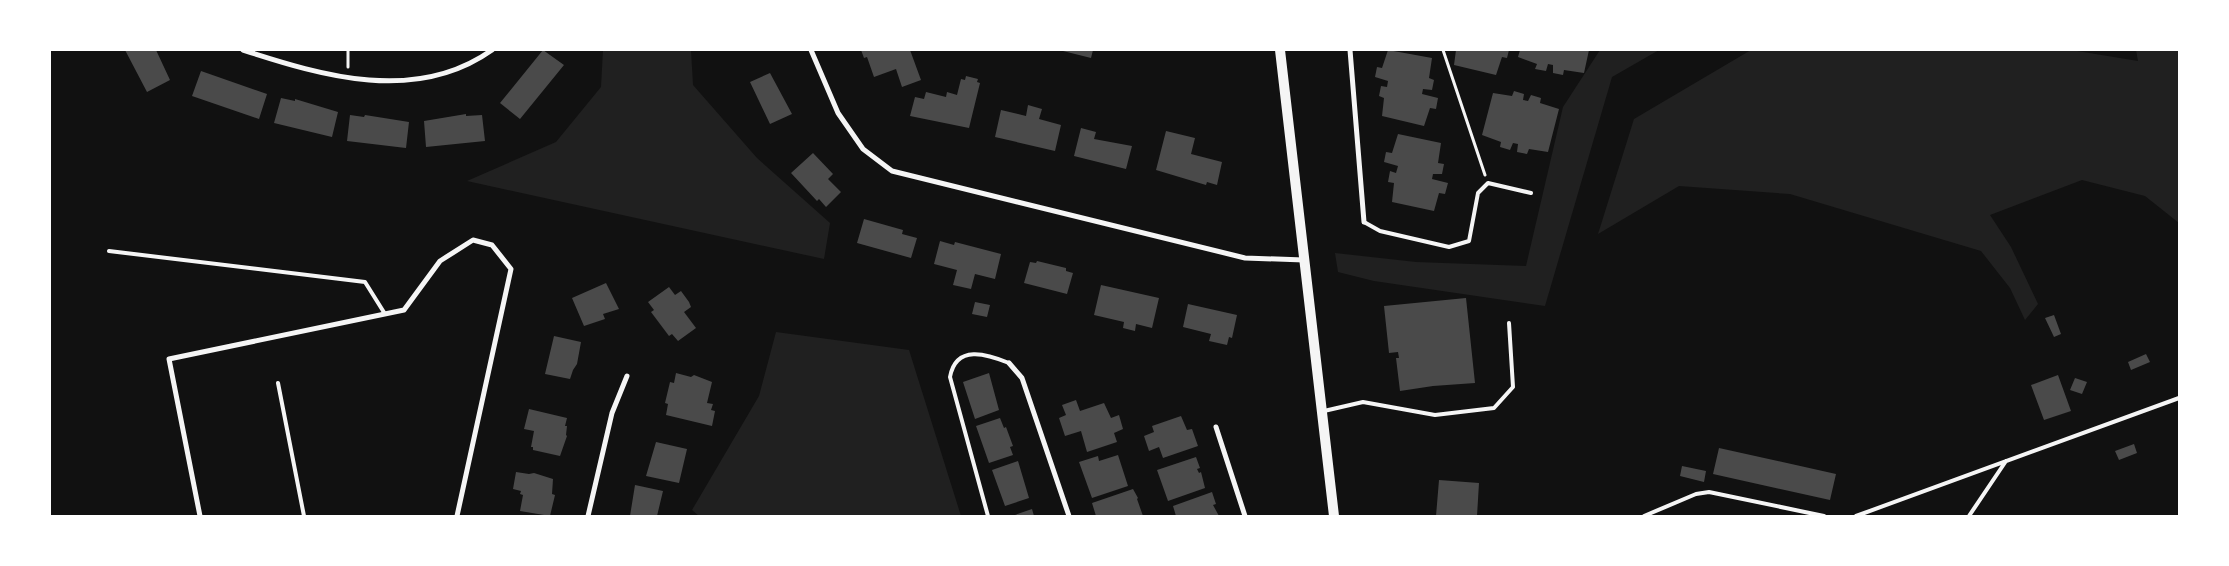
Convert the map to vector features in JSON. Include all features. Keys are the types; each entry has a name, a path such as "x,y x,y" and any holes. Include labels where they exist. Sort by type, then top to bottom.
{"main road":[{"path":"1280,50 1334,516"}],"street":[{"path":"243,50 348,78 365,81 398,82 427,77 461,67 492,50"},
{"path":"811,50 838,113 863,149 892,171 1245,258 1304,260"},
{"path":"1350,50 1364,222"},
{"path":"200,516 169,359 404,310 440,261 472,240 492,245 511,269 457,516"},
{"path":"1009,363 1022,378 1069,516"},
{"path":"588,516 612,413 627,376"},
{"path":"1216,427 1245,516"}],"lane":[{"path":"1364,222 1380,231 1449,247 1469,241 1478,193 1488,183 1531,193"},
{"path":"109,251 365,282 385,314"},
{"path":"1322,411 1363,402 1435,415 1494,408 1513,388 1509,323"},
{"path":"988,516 950,377 953,365 957,359 966,355 992,356 1009,363"},
{"path":"278,383 304,516"},
{"path":"1856,516 2179,398"},
{"path":"1969,516 2006,461"},
{"path":"1644,516 1696,494 1709,492 1824,516"}],"path":[{"path":"348,50 348,78"},
{"path":"1443,50 1488,183"}],"shaded area":[{"path":"603,50 691,50 693,85 757,158 830,223 824,259 467,181 556,142 601,87"},
{"path":"1600,50 1659,50 1612,77 1545,306 1374,281 1338,272 1335,253 1416,262 1526,266 1563,107"},
{"path":"1751,50 2071,50 2138,61 2136,50 2179,50 2179,223 2145,196 2082,180 1990,215 2011,247 2038,304 2025,320 2010,288 1981,251 1790,194 1679,186 1598,234 1634,119"},
{"path":"776,332 909,350 961,516 699,516 692,510 759,396"}],"building":[{"path":"125,50 156,50 170,80 147,92"},
{"path":"543,50 564,65 520,119 500,103"},
{"path":"861,50 910,50 921,80 902,87 896,69 874,77 867,57 864,58"},
{"path":"1059,50 1093,50 1091,58"},
{"path":"1388,50 1432,58 1429,78 1434,80 1432,90 1423,89 1422,94 1438,98 1436,109 1430,108 1424,126 1382,116 1384,98 1379,96 1381,86 1387,87 1388,81 1375,77 1377,67 1382,68"},
{"path":"1456,50 1509,50 1507,58 1502,57 1496,75 1454,65"},
{"path":"1520,50 1589,50 1584,73 1564,70 1563,75 1553,73 1553,65 1548,64 1546,71 1535,69 1537,64 1518,57"},
{"path":"201,71 267,94 259,119 192,96"},
{"path":"770,73 792,114 770,124 750,82"},
{"path":"966,76 978,79 977,82 980,83 969,128 910,116 915,97 924,99 926,92 946,97 947,92 957,95 961,79 965,80"},
{"path":"1514,91 1524,94 1523,100 1528,101 1531,95 1541,98 1540,103 1559,109 1548,152 1529,149 1527,154 1517,152 1518,144 1513,143 1510,150 1500,147 1501,142 1482,135 1493,93 1512,96"},
{"path":"281,98 295,101 295,99 338,112 332,137 274,123"},
{"path":"1028,105 1042,109 1039,119 1061,125 1055,151 995,137 1001,110 1026,116"},
{"path":"466,114 466,116 482,115 485,141 426,147 424,121"},
{"path":"350,115 364,117 365,115 409,122 406,148 347,141"},
{"path":"1081,128 1096,132 1094,139 1132,146 1126,169 1074,156"},
{"path":"1166,131 1195,138 1191,154 1222,162 1217,185 1207,182 1206,185 1156,170"},
{"path":"1398,134 1441,143 1438,163 1444,164 1442,174 1433,174 1432,179 1448,183 1445,194 1439,193 1434,211 1392,202 1394,183 1388,182 1390,171 1396,173 1398,166 1384,162 1386,152 1392,153"},
{"path":"813,153 833,174 828,179 841,192 826,207 819,199 817,201 791,173"},
{"path":"864,219 903,230 902,234 917,238 911,258 857,243"},
{"path":"940,241 954,245 955,242 1001,254 995,279 975,274 971,289 953,285 957,270 934,264"},
{"path":"1037,261 1066,268 1066,271 1073,273 1067,294 1024,283 1030,262 1036,263"},
{"path":"606,283 619,309 603,314 605,319 584,326 572,298"},
{"path":"1101,285 1159,298 1152,328 1136,324 1135,331 1123,328 1124,322 1094,315"},
{"path":"669,287 675,295 681,291 689,302 691,307 684,312 696,328 678,341 672,334 669,336 651,312 654,310 648,302"},
{"path":"1466,298 1475,383 1400,391 1396,358 1399,358 1398,352 1389,353 1384,306"},
{"path":"975,302 990,305 987,317 972,314"},
{"path":"1188,304 1237,315 1232,338 1229,337 1227,345 1209,341 1211,334 1183,327"},
{"path":"2054,315 2061,334 2054,337 2045,318"},
{"path":"554,336 581,342 577,364 570,379 545,374"},
{"path":"2146,354 2150,362 2131,370 2128,362"},
{"path":"676,373 691,377 694,375 712,382 707,403 713,404 711,410 715,411 712,426 666,415 668,404 665,403 670,382 674,383"},
{"path":"989,373 999,410 975,419 963,382"},
{"path":"2058,375 2071,411 2044,420 2031,385"},
{"path":"2075,378 2087,382 2082,394 2070,390"},
{"path":"1076,400 1080,411 1104,403 1111,418 1119,415 1123,429 1114,433 1117,442 1087,452 1081,431 1065,436 1059,418 1066,415 1062,405"},
{"path":"529,409 567,418 565,426 567,426 567,436 560,456 533,450 533,447 531,447 534,431 524,429"},
{"path":"1181,416 1187,430 1192,429 1198,446 1163,458 1159,447 1149,451 1144,436 1154,432 1152,426"},
{"path":"1000,418 1004,428 1006,427 1013,446 1010,447 1013,455 989,463 976,426"},
{"path":"656,442 687,449 679,483 646,476"},
{"path":"2134,444 2137,453 2119,460 2115,451"},
{"path":"1719,448 1836,474 1830,500 1713,474"},
{"path":"1118,455 1128,486 1092,498 1079,462 1098,456 1099,461"},
{"path":"1196,457 1200,468 1197,469 1199,473 1201,472 1205,488 1168,501 1157,470"},
{"path":"1018,461 1029,498 1005,506 992,470"},
{"path":"1682,466 1706,471 1704,482 1680,476"},
{"path":"516,472 534,473 553,479 552,494 555,495 550,516 520,511 523,495 520,494 521,491 513,489"},
{"path":"1439,480 1479,483 1477,516 1436,516"},
{"path":"635,485 663,491 657,516 630,516"},
{"path":"1133,489 1138,498 1143,516 1096,516 1092,503"},
{"path":"1212,492 1216,504 1213,505 1219,516 1176,516 1173,506"},
{"path":"1032,509 1034,516 1012,516"}]}
